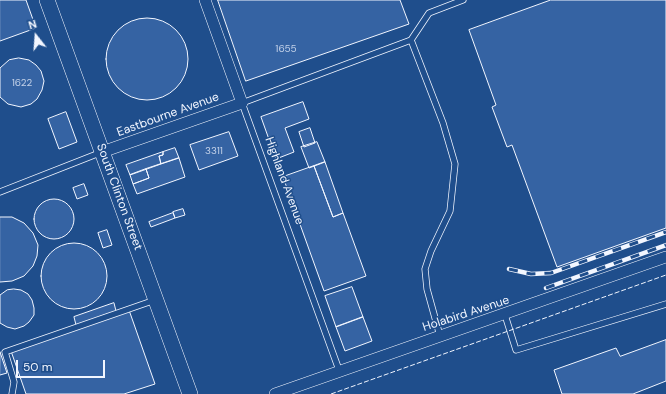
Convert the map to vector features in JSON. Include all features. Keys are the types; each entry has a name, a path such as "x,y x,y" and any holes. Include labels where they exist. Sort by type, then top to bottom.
{"main road":[{"name":"South Clinton Street","path":"47,0 190,394"}],"street":[{"name":"Highland Avenue","path":"205,0 242,102"},
{"name":"Eastbourne Avenue","path":"102,152 242,102"},
{"name":"Holabird Avenue","path":"275,394 339,370 505,315 666,257"}],"lane":[{"path":"242,102 289,87 412,40 429,13 463,0"},
{"path":"412,40 443,123 455,164 450,211 431,251 425,269 427,289 440,336"},
{"name":"Highland Avenue","path":"242,102 339,370"},
{"path":"0,192 102,152"},
{"path":"12,394 14,382 5,352 156,300"},
{"path":"505,315 516,350 666,304"}],"building":[{"path":"0,0 26,0 36,28 0,41"},
{"path":"218,0 400,0 409,24 246,81"},
{"path":"551,0 666,0 666,228 557,267 512,145 507,147 492,107 496,105 469,30"},
{"path":"147,18 163,21 176,30 185,43 188,59 185,75 176,88 163,97 147,100 131,97 118,88 109,75 106,59 109,43 118,30 131,21"},
{"path":"19,58 29,60 36,65 41,71 44,81 42,90 37,99 31,104 21,107 8,104 0,97 0,68 9,60"},
{"path":"303,102 309,119 285,128 294,152 276,159 261,117"},
{"path":"66,112 77,142 59,149 48,119"},
{"path":"310,128 315,143 304,147 299,132"},
{"path":"229,132 238,156 199,170 190,145"},
{"path":"317,142 325,162 309,168 301,147"},
{"path":"175,148 179,158 161,164 159,156 163,155 163,152"},
{"path":"163,152 163,155 159,156 161,164 130,175 126,165"},
{"path":"179,158 185,177 137,194 133,184 149,178 146,169"},
{"path":"325,162 343,213 333,217 314,166"},
{"path":"314,166 333,217 343,213 366,276 324,291 283,177"},
{"path":"146,169 149,178 133,184 130,175"},
{"path":"84,184 88,195 77,199 73,188"},
{"path":"58,199 65,202 71,208 74,219 73,227 65,236 58,239 50,239 43,236 35,227 34,215 37,208 46,200"},
{"path":"183,209 185,215 175,218 173,212"},
{"path":"173,213 175,218 151,227 149,222"},
{"path":"0,217 12,217 24,223 33,233 38,245 37,256 33,266 24,276 12,281 0,282"},
{"path":"107,230 112,245 103,248 98,233"},
{"path":"74,243 87,246 97,253 104,263 107,276 104,289 97,299 87,306 74,309 61,306 51,299 44,289 41,276 44,263 51,253 61,246"},
{"path":"352,287 363,317 336,327 325,296"},
{"path":"7,290 21,290 28,294 32,300 34,308 34,315 29,322 24,326 15,329 0,323 0,295"},
{"path":"114,303 116,311 76,325 74,317"},
{"path":"129,310 155,384 124,394 26,394 11,351"},
{"path":"363,317 372,341 345,351 336,327"},
{"path":"666,340 666,381 633,394 562,394 554,370 616,348 620,356"},
{"path":"0,352 7,373 0,375"}],"railway":[{"path":"509,269 531,274 551,273 666,232"},
{"path":"546,288 666,245"}],"fence":[{"path":"331,394 666,275"}]}
